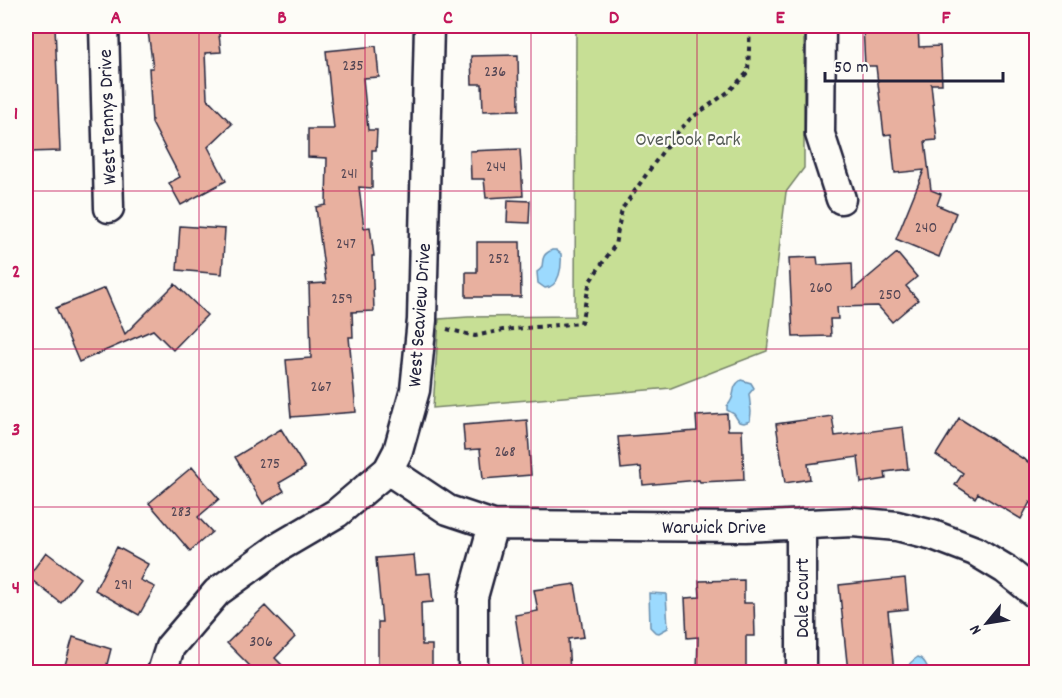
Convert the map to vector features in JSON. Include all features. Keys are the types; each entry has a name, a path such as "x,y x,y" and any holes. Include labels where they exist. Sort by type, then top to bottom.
{"street":[{"name":"West Tennys Drive","path":"104,26 109,208"},
{"name":"West Seaview Drive","path":"162,672 170,648 217,592 279,547 338,513 388,470 398,451 415,390 421,327 429,26"},
{"path":"821,26 820,134 841,199"},
{"name":"Warwick Drive","path":"388,470 447,510 493,525 746,527 852,522 897,526 933,535 975,551 1005,569 1036,594"},
{"name":"Dale Court","path":"801,524 801,672"},
{"path":"474,672 473,597 493,525"}],"path":[{"path":"421,327 448,329 476,336 503,330 581,323 590,281 615,245 622,209 670,141 690,119 728,92 748,72 750,26"}],"green space":[{"name":"Overlook Park","path":"576,26 804,26 804,168 786,192 767,351 671,388 433,408 439,319 575,316"}],"water":[{"path":"552,250 561,254 560,270 554,284 545,288 538,283 537,272 542,267 544,256"},
{"path":"741,380 751,383 754,388 749,394 750,421 744,423 739,422 734,414 727,410 735,386"},
{"path":"649,593 666,594 668,628 659,633 650,627"},
{"path":"918,657 925,663 929,672 908,672 909,665"}],"building":[{"path":"26,26 55,26 60,151 28,152"},
{"path":"151,26 218,26 221,52 205,53 207,98 232,124 208,147 226,181 181,205 169,183 180,177 152,123 149,68 153,68 148,31 152,30"},
{"path":"863,26 918,26 919,47 940,46 942,84 931,84 937,140 925,141 931,190 941,194 937,205 956,213 939,257 896,239 924,170 895,173 891,134 884,135 876,66 865,66"},
{"path":"376,46 379,77 363,78 368,130 377,130 376,150 372,150 372,188 359,187 364,228 370,227 374,256 372,256 374,311 352,312 353,337 349,337 356,412 291,417 286,360 311,358 309,284 326,283 316,207 326,205 327,158 308,157 308,129 334,129 326,51"},
{"path":"518,55 519,110 483,111 482,84 472,84 471,56"},
{"path":"520,149 523,196 486,198 484,179 471,179 470,151"},
{"path":"508,200 530,201 529,223 507,222"},
{"path":"180,226 225,229 222,274 177,270"},
{"path":"477,242 520,242 521,297 466,297 466,272 477,272"},
{"path":"897,253 917,277 906,286 918,300 892,322 878,306 837,307 838,319 830,319 831,336 793,337 789,258 817,257 818,265 852,263 853,290"},
{"path":"175,284 207,315 173,350 153,330 79,362 56,308 105,288 125,334"},
{"path":"727,414 728,430 742,430 744,480 700,482 699,480 643,485 641,467 621,469 618,437 697,431 696,416"},
{"path":"832,416 835,436 903,427 908,469 885,472 886,479 861,483 858,457 808,464 810,479 785,483 776,424"},
{"path":"959,418 1036,467 1036,506 1030,502 1021,519 978,493 975,498 955,485 963,473 936,455"},
{"path":"527,420 531,475 483,479 480,449 465,450 463,425"},
{"path":"281,429 305,468 279,483 284,491 263,504 235,457"},
{"path":"192,467 219,499 198,517 212,532 190,551 149,503"},
{"path":"117,547 148,564 140,580 155,587 139,615 95,590"},
{"path":"46,552 80,578 61,603 28,577"},
{"path":"414,555 416,574 430,573 433,602 421,603 422,645 432,645 432,672 378,672 378,622 382,622 376,558"},
{"path":"905,578 908,609 888,611 894,672 848,672 839,585"},
{"path":"744,580 744,603 754,603 755,636 746,636 746,672 697,672 698,637 687,638 685,598 700,597 699,581"},
{"path":"575,584 584,637 568,639 570,672 524,672 515,615 538,611 534,590"},
{"path":"265,606 295,637 275,658 289,672 256,672 227,643"},
{"path":"73,637 111,649 105,672 63,672"}]}
